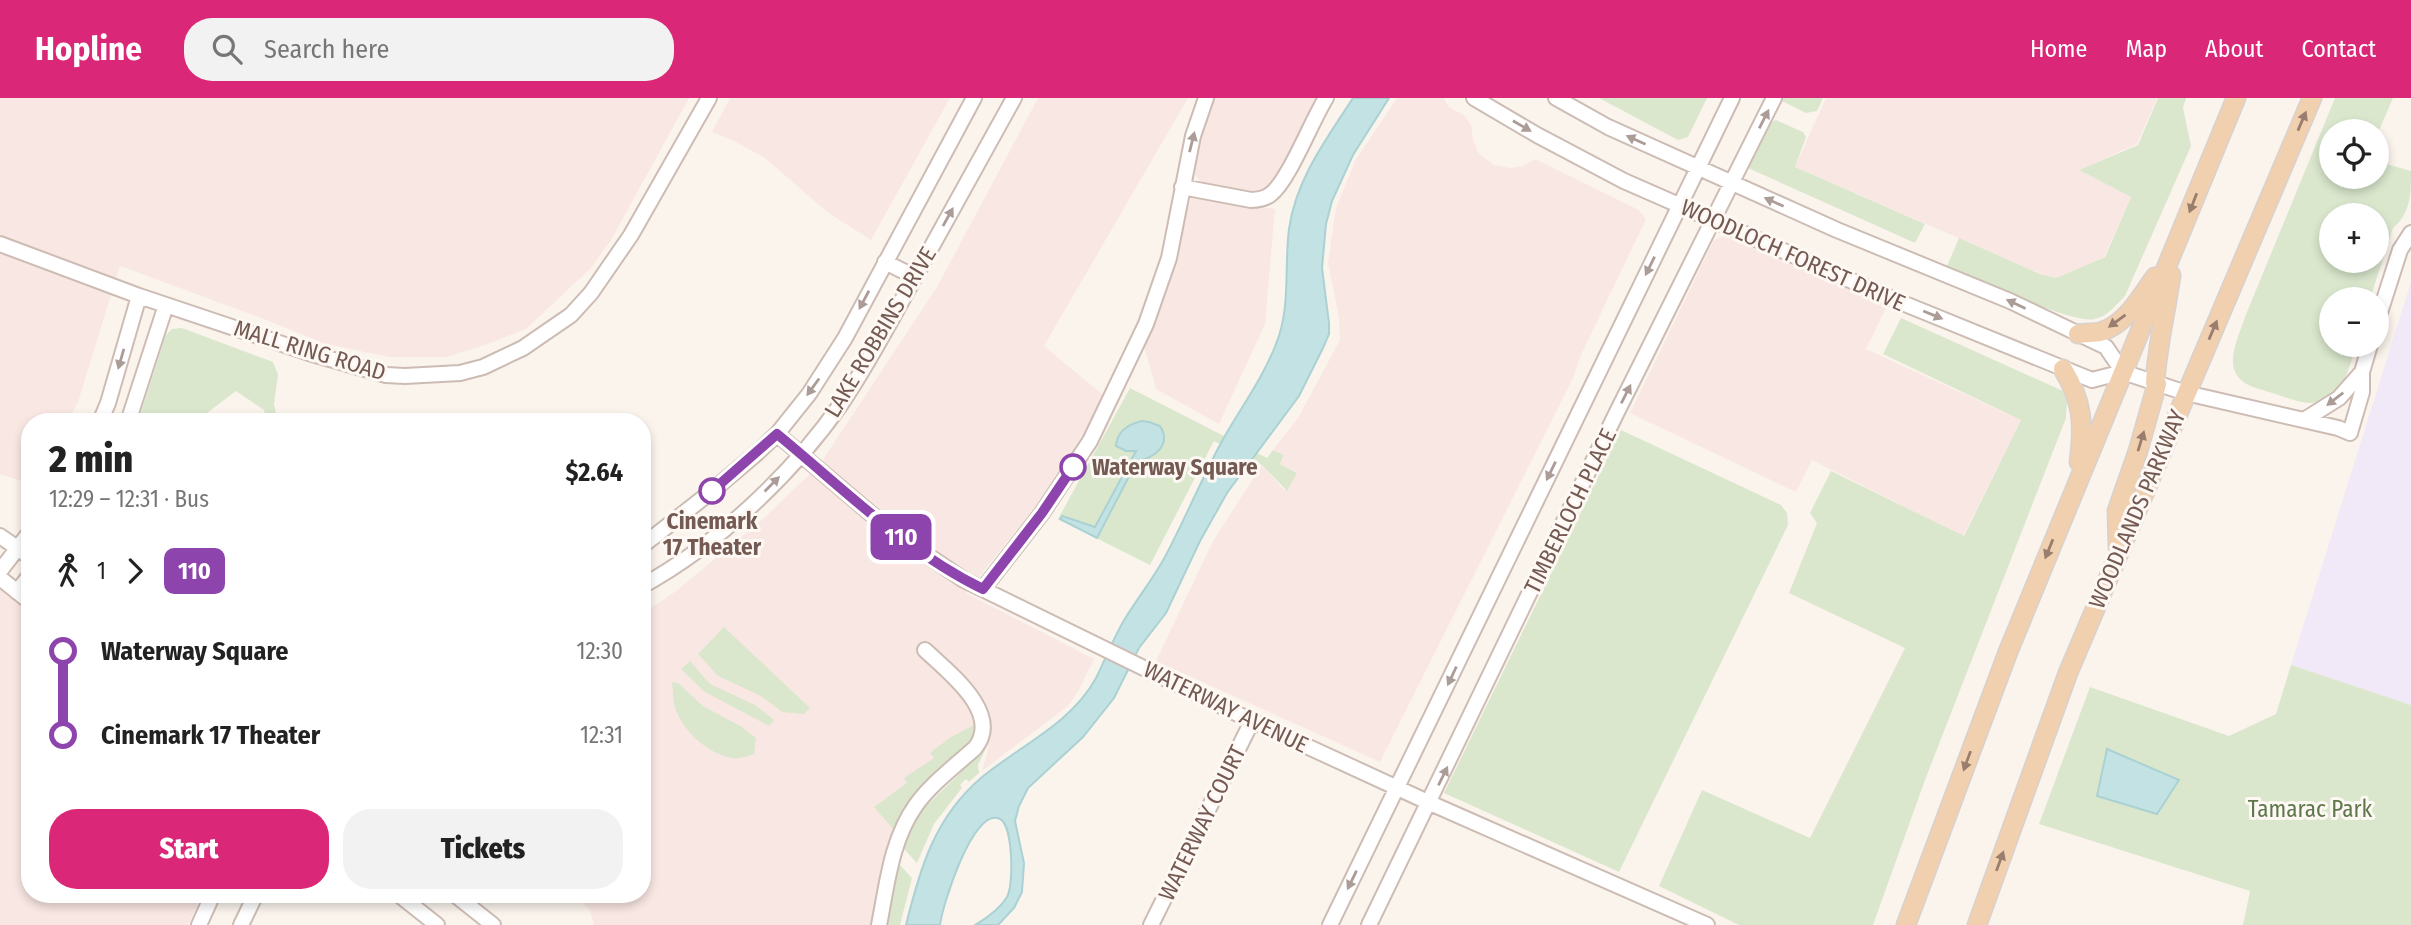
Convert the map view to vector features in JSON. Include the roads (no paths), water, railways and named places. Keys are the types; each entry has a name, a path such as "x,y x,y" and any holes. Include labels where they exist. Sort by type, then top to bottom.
{"main road":[{"path":"1906,925 2008,652 2236,98"},
{"name":"WOODLANDS PARKWAY","path":"1977,925 2068,673 2312,98"},
{"path":"2078,334 2101,331 2124,317 2174,251"},
{"path":"2118,554 2117,511 2138,451 2156,383 2156,353 2166,313 2174,251"},
{"path":"2063,369 2075,390 2083,424 2075,486"}],"street":[{"name":"MALL RING ROAD","path":"0,244 139,296 309,353 386,375 460,373 483,367 523,348 571,315 591,293 631,235 709,98"},
{"name":"LAKE ROBBINS DRIVE","path":"651,539 712,491 777,434 822,375 845,338 974,98"},
{"name":"LAKE ROBBINS DRIVE","path":"651,581 716,537 757,500 839,407 1014,98"},
{"path":"983,589 1042,513 1090,441 1146,324 1165,269 1194,136 1206,98"},
{"path":"1182,187 1256,200 1269,196 1281,183 1326,98"},
{"name":"WOODLOCH FOREST DRIVE","path":"1474,98 1596,167 1900,302 2091,380 2123,372 2106,347 2010,301 1731,183 1608,127 1556,98"},
{"name":"TIMBERLOCH PLACE","path":"1330,925 1732,98"},
{"name":"TIMBERLOCH PLACE","path":"1369,925 1615,416 1774,98"},
{"path":"2388,287 2400,250 2411,233"},
{"path":"885,262 915,277"},
{"path":"104,413 139,296"},
{"path":"131,413 166,304"},
{"path":"2123,372 2186,393 2350,433 2362,392 2362,372 2366,357"},
{"path":"2304,420 2339,398 2362,372"},
{"name":"WATERWAY AVENUE","path":"777,434 890,530 964,580 1252,721 1707,925"},
{"path":"0,536 21,550"},
{"path":"0,570 21,544"},
{"path":"0,578 21,595"},
{"path":"17,592 21,587"},
{"path":"879,925 893,854 907,820 922,798 978,744 983,729 982,720 968,693 925,650"},
{"name":"WATERWAY COURT","path":"1151,925 1252,721"},
{"path":"199,925 209,903"},
{"path":"241,925 252,903"},
{"path":"409,903 437,925"},
{"path":"465,903 493,925"}],"water":[{"path":"1353,98 1389,98 1353,155 1332,201 1326,224 1322,268 1329,334 1299,396 1227,493 1200,541 1166,613 1139,648 1114,698 1083,737 1028,788 1015,821 1024,863 1022,892 1014,908 998,925 975,925 993,913 1004,901 1011,881 1008,832 1000,819 990,819 970,842 961,860 946,899 940,925 906,925 924,864 952,809 981,778 1073,709 1096,678 1122,624 1166,555 1215,455 1271,357 1284,316 1289,229 1298,193 1313,160"},
{"path":"1142,421 1160,426 1163,444 1150,457 1137,461 1097,538 1060,519 1062,516 1095,527 1136,451 1126,451 1116,446 1119,436 1128,426"},
{"path":"2107,749 2179,780 2157,814 2097,796"}],"place":[{"name":"Waterway Square","path":"1073,467"},
{"name":"Cinemark 17 Theater","path":"712,491"}],"park label":[{"name":"Tamarac Park","path":"2310,809"}]}
